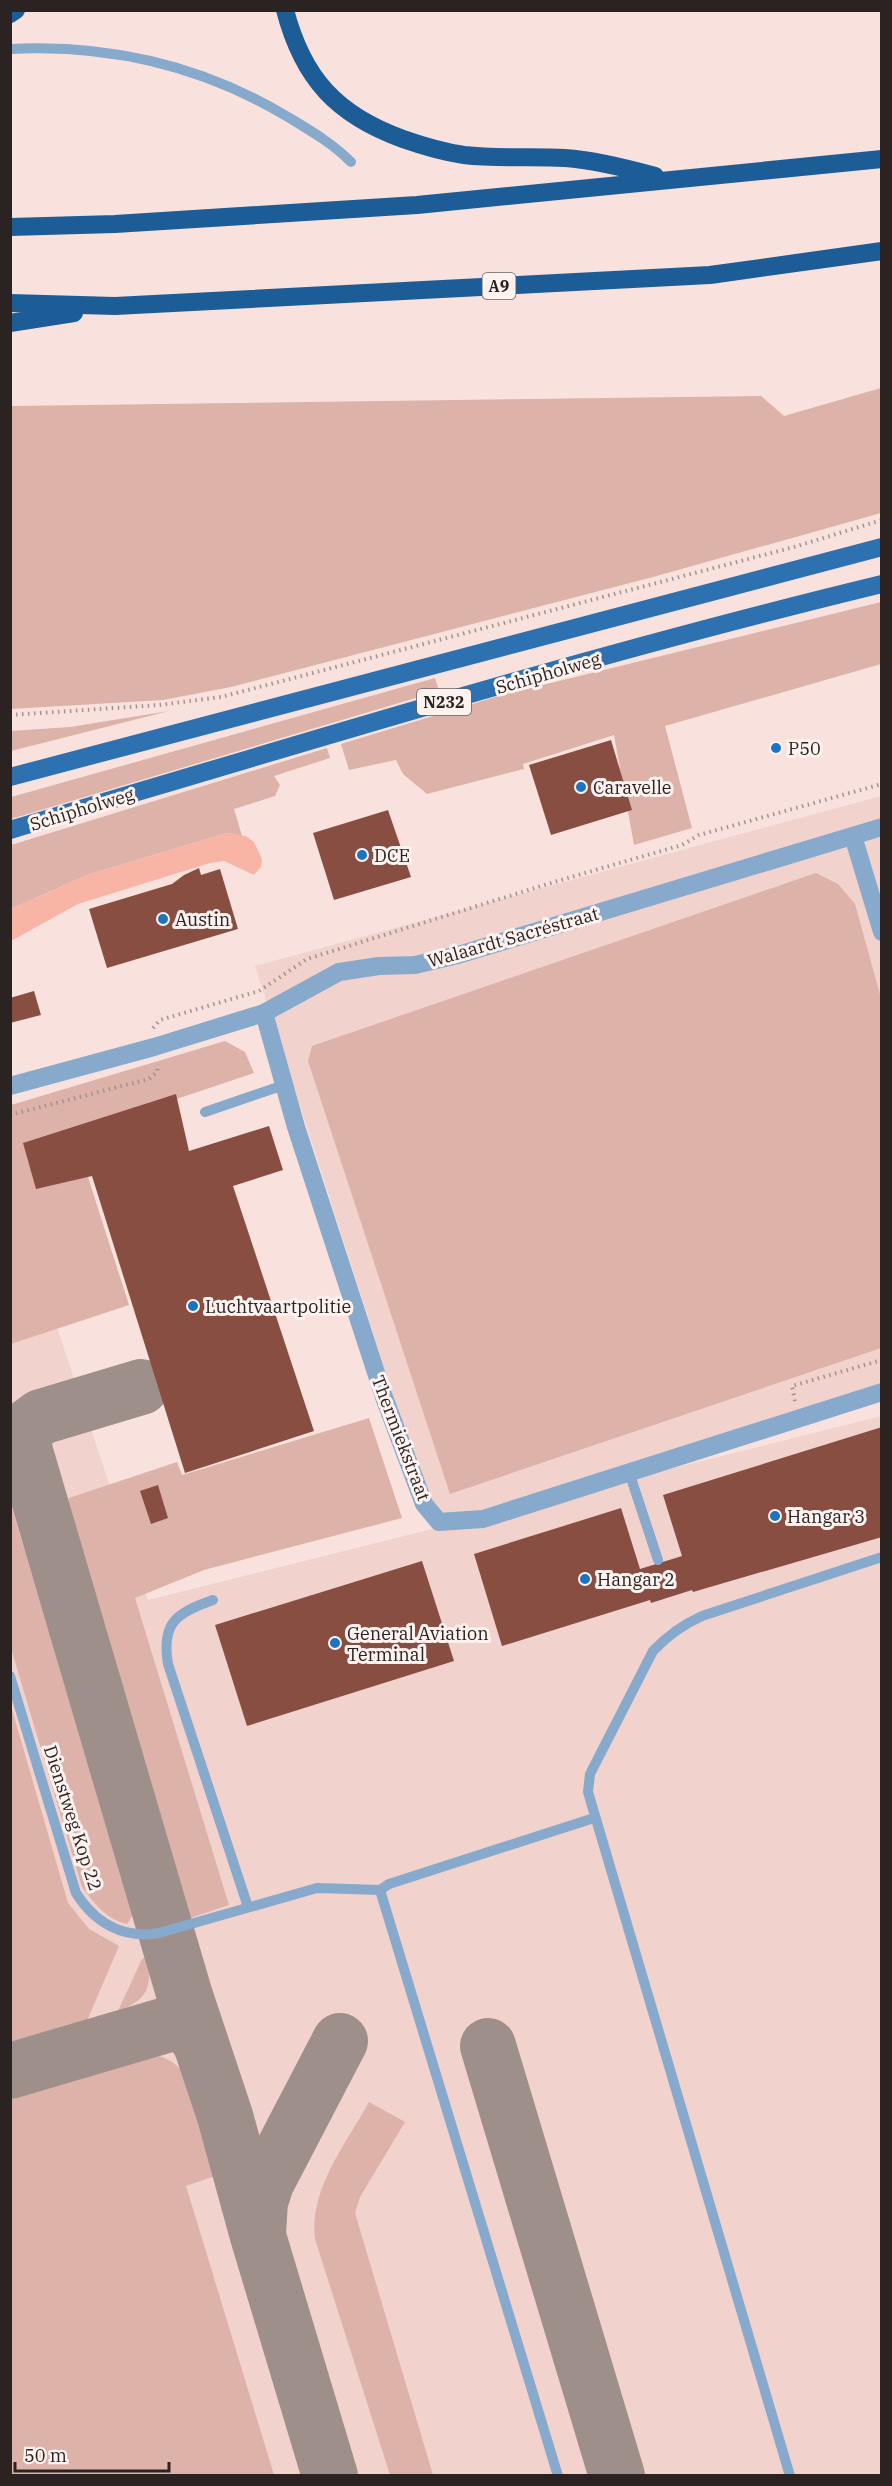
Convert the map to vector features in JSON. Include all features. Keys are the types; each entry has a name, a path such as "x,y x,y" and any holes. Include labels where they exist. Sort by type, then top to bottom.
{"highway":[{"path":"10,14 16,10"},
{"path":"285,10 292,35 318,83 336,103 361,121 426,147 455,153 567,158 630,169 665,179"},
{"path":"10,227 114,224 417,205 882,159"},
{"name":"A9","path":"10,303 115,306 710,275 882,251"},
{"name":"A9","path":"10,323 115,306"}],"main road":[{"name":"Schipholweg","path":"10,777 882,547"},
{"name":"Schipholweg","path":"10,830 423,708 742,618 882,584"}],"street":[{"name":"Walaardt Sacréstraat","path":"10,1086 142,1051 264,1013 339,972 379,966 415,965 458,955 882,828"},
{"path":"853,836 882,932"},
{"name":"Thermiekstraat","path":"264,1013 284,1085 384,1397 424,1504 439,1522 483,1519 882,1392"}],"lane":[{"path":"10,49 42,47 122,54 177,66 214,79 260,100 331,142 351,162"},
{"path":"205,1112 284,1085"},
{"path":"629,1472 658,1560"},
{"path":"790,2475 588,1792 590,1774 653,1651 667,1636 685,1623 702,1616 882,1557"},
{"path":"213,1600 193,1607 177,1618 168,1629 164,1643 168,1664 248,1907 317,1888 380,1890 389,1884 594,1818"},
{"name":"Dienstweg Kop 22","path":"10,1676 76,1893 95,1918 127,1933 143,1936 248,1907"},
{"path":"380,1890 558,2475"}],"path":[{"path":"10,715 159,705 221,697 794,547 882,520"},
{"path":"259,991 307,959 554,882 682,845 699,835 882,784"},
{"path":"798,1419 792,1386 882,1360"}],"shaded area":[{"path":"881,388 881,513 653,577 231,687 163,700 11,709 11,406 761,396 784,416"},
{"path":"881,602 881,664 665,726 692,828 634,845 614,735 523,764 524,769 427,794 403,774 396,760 349,770 341,744 502,695"},
{"path":"435,678 439,691 11,819 11,797"},
{"path":"169,711 11,751 11,731 70,727"},
{"path":"327,748 330,758 274,776 280,785 275,796 234,809 242,836 227,833 87,875 11,909 11,845"},
{"path":"881,796 881,1398 453,1524 881,1416 881,2475 11,2475 10,1187 148,1600 436,1528 255,966"},
{"path":"227,833 246,836 254,842 262,859 261,867 254,875 224,861 210,863 78,904 11,941 11,909 87,875"},
{"path":"816,873 838,884 855,904 881,998 881,1348 450,1494 308,1061 312,1046"},
{"path":"225,1041 245,1052 254,1073 25,1150 36,1186 86,1171 129,1305 11,1344 11,1105"},
{"path":"369,1418 402,1518 204,1570 135,1598 229,1905 190,1918 67,1507 69,1498 177,1462 182,1475"},
{"path":"12,1509 133,1906 132,1916 127,1924 107,1915 82,1887 11,1648 10,1510"},
{"path":"11,1706 68,1903 89,1929 119,1946 86,2023 11,2045"},
{"path":"146,1955 149,1975 146,1990 136,2002 118,2011 141,1961"},
{"path":"153,2054 172,2062 185,2077 215,2176 186,2186 274,2475 11,2475 11,2097"},
{"path":"369,2102 405,2122 360,2197 355,2213 433,2475 390,2475 315,2239 315,2220 323,2185"}],"building":[{"name":"Caravelle","path":"611,740 632,810 551,835 529,765"},
{"name":"DCE","path":"388,810 411,877 334,900 313,833"},
{"name":"Austin","path":"199,868 201,875 220,869 238,929 107,968 89,909 172,884"},
{"path":"34,991 41,1015 10,1023 10,998"},
{"path":"176,1094 189,1151 269,1126 283,1170 233,1186 314,1431 185,1473 92,1176 36,1189 23,1143"},
{"path":"882,1427 882,1537 693,1592 692,1590 651,1603 650,1600 502,1646 474,1554 621,1508 640,1569 682,1556 663,1495"},
{"path":"158,1485 168,1518 151,1524 140,1491"},
{"name":"General Aviation Terminal","path":"422,1561 454,1661 247,1726 215,1625"}],"taxiway":[{"path":"141,1387 41,1417 25,1429 21,1438 184,1993 225,2116 258,2236 330,2476"},
{"path":"10,2071 173,2023 190,2028 200,2042"},
{"path":"258,2233 260,2202 266,2183 340,2041"},
{"path":"488,2046 617,2476"}],"place":[{"name":"P50","path":"776,748"},
{"name":"Caravelle","path":"581,787"},
{"name":"DCE","path":"362,855"},
{"name":"Austin","path":"163,919"},
{"name":"Luchtvaartpolitie","path":"193,1306"},
{"name":"Hangar 3","path":"775,1516"},
{"name":"Hangar 2","path":"585,1579"},
{"name":"General Aviation Terminal","path":"335,1643"}]}
